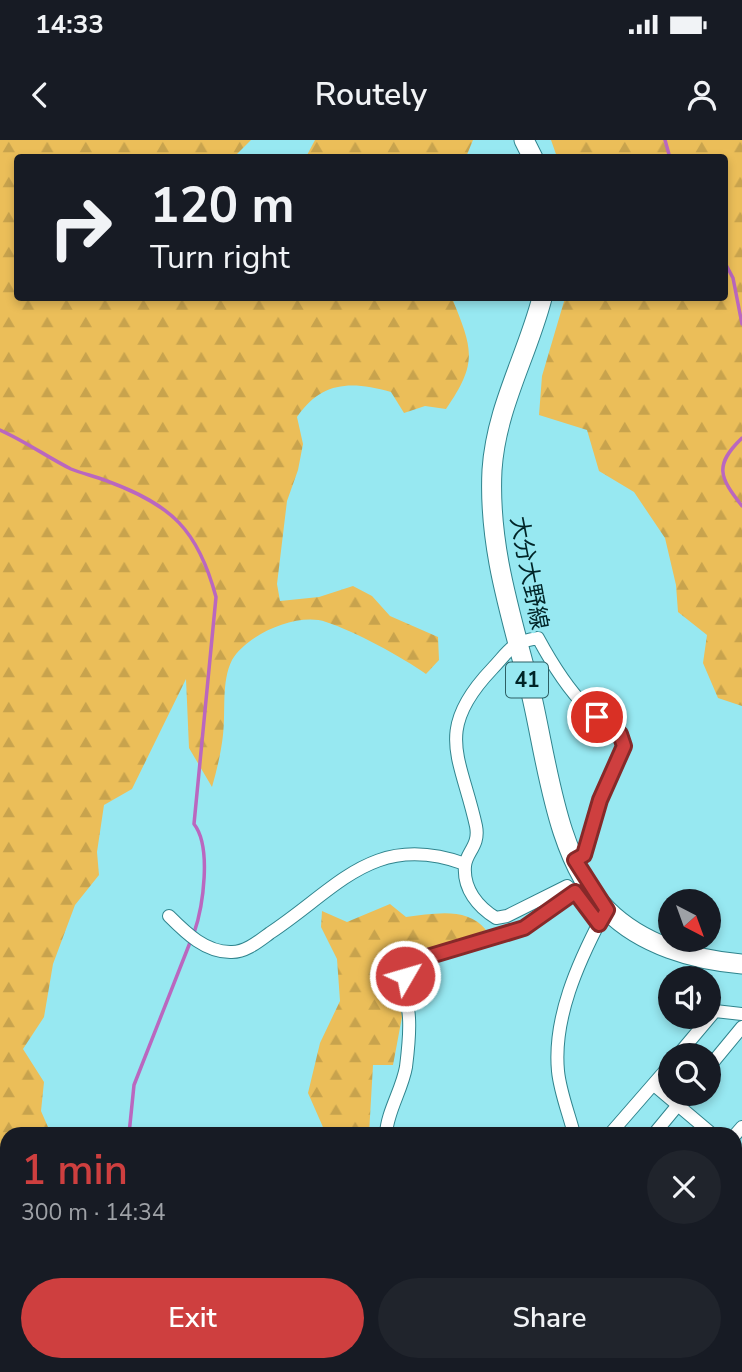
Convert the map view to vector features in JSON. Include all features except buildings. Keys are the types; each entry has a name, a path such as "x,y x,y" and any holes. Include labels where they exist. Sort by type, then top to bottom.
{"main road":[{"name":"大分大野線","path":"541,301 507,398 492,468 494,547 565,837 603,917 692,957 742,964"}],"street":[{"path":"572,1127 558,1073 560,1028 568,997 603,917 567,886 507,916 496,918 476,904 468,884 465,864 475,847 477,829 455,753 458,724 467,699 517,641 538,638 556,671 585,706 620,734 624,746 600,800 584,855 575,860"},
{"path":"169,916 202,944 235,952 251,947 352,872 384,858 403,853 424,853 465,864"},
{"path":"387,1127 402,1086 406,1065 409,1017 405,976 409,965 432,955 524,928 575,892"},
{"path":"688,1043 715,1010 742,1014"},
{"path":"721,1052 742,1027"},
{"path":"616,1127 658,1080"},
{"path":"654,1085 658,1088"},
{"path":"660,1127 677,1106"},
{"path":"679,1106 704,1127"}],"green space":[{"path":"0,140 251,140 237,154 14,154 14,301 453,301 468,343 469,355 464,379 446,409 425,406 404,413 391,392 350,386 327,390 307,405 297,417 303,444 298,470 287,501 277,584 280,601 319,597 353,586 372,596 390,616 438,637 439,660 426,674 378,645 326,622 315,620 288,623 261,634 239,650 229,669 225,687 222,741 212,787 189,748 186,679 132,789 104,805 97,852 99,875 75,905 53,964 44,1017 23,1049 44,1082 41,1111 48,1127 0,1127"},
{"path":"315,140 473,140 467,154 308,154"},
{"path":"551,140 742,140 742,706 718,698 703,663 707,635 678,612 676,585 665,538 634,492 599,471 587,430 539,415 542,376 564,301 728,301 728,154 556,154"},
{"path":"390,904 406,917 449,913 469,917 486,930 447,945 425,948 402,965 397,978 402,1017 393,1065 373,1065 369,1127 323,1127 308,1093 320,1043 340,1001 337,959 321,927 322,911 347,922"}],"waterway":[{"path":"665,140 669,154"},
{"path":"728,269 733,278 742,324"},
{"path":"0,430 71,469 130,490 165,511 191,537 209,574 216,597 194,824 200,834 204,862 203,893 194,933"},
{"path":"742,438 727,456 723,471 728,487 742,506"},
{"path":"130,1127 134,1085 191,940"}],"route":[{"path":"405,976 409,965 417,960 524,928 575,892 599,924 607,910 594,894 575,860 584,855 593,832 600,800 621,759 624,746 620,734 597,717"}]}
